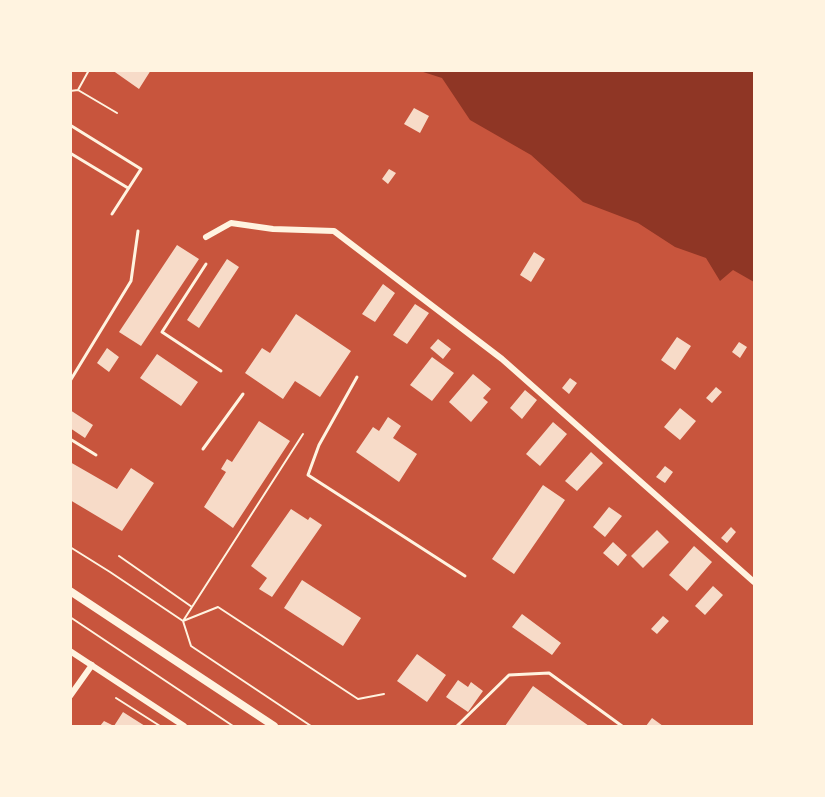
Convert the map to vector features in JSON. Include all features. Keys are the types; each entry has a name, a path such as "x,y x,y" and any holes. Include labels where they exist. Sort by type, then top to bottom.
{"main road":[{"path":"70,591 274,726"}],"street":[{"path":"206,237 231,223 273,229 334,231 502,359 754,582"},
{"path":"70,651 184,726"},
{"path":"70,696 92,665"}],"lane":[{"path":"70,125 141,169 112,214"},
{"path":"70,153 128,189"},
{"path":"70,381 131,281 138,231"},
{"path":"206,264 162,332 220,371"},
{"path":"357,377 319,445 308,475 465,576"},
{"path":"203,449 243,393"},
{"path":"70,439 96,455"},
{"path":"458,726 509,675 549,673 622,726"}],"path":[{"path":"78,90 89,70"},
{"path":"70,91 78,90 117,113"},
{"path":"183,621 303,434"},
{"path":"70,547 183,621 191,646 311,726"},
{"path":"119,556 192,607"},
{"path":"183,621 218,607 358,699 384,694"},
{"path":"70,617 233,726"},
{"path":"116,698 160,726"}],"shaded area":[{"path":"420,71 754,71 754,282 733,270 720,281 706,258 675,247 638,223 583,202 531,155 470,120 442,78"}],"building":[{"path":"112,70 151,70 139,89"},
{"path":"414,108 429,116 420,133 404,124"},
{"path":"389,169 396,173 388,184 382,179"},
{"path":"177,245 199,259 141,346 119,332"},
{"path":"534,252 545,259 531,282 520,275"},
{"path":"227,259 239,267 199,328 187,320"},
{"path":"383,284 395,293 375,322 362,314"},
{"path":"415,304 429,313 407,344 393,335"},
{"path":"296,314 351,351 320,397 295,381 283,399 245,373 262,348 270,353"},
{"path":"677,337 691,346 675,370 661,360"},
{"path":"438,339 451,349 443,359 430,348"},
{"path":"739,342 747,347 740,358 732,352"},
{"path":"107,348 119,357 109,372 97,363"},
{"path":"157,354 198,382 181,406 140,378"},
{"path":"432,357 454,373 432,401 410,385"},
{"path":"473,374 491,389 483,398 488,402 471,422 449,402"},
{"path":"570,378 577,383 569,394 562,388"},
{"path":"716,387 722,392 712,403 706,398"},
{"path":"525,390 537,400 522,419 510,408"},
{"path":"680,408 696,421 680,440 664,427"},
{"path":"70,410 93,425 85,438 70,428"},
{"path":"388,417 401,426 393,438 417,454 399,482 356,452 373,427 379,431"},
{"path":"259,421 290,441 233,528 204,507 226,472 221,469 227,459 232,462"},
{"path":"553,422 567,434 540,466 526,454"},
{"path":"591,452 603,463 577,491 565,481"},
{"path":"70,462 117,489 131,468 154,483 122,531 70,500"},
{"path":"665,466 673,472 665,483 656,477"},
{"path":"543,485 565,500 514,574 492,559"},
{"path":"609,507 622,516 605,537 593,527"},
{"path":"291,509 308,520 310,517 322,525 272,597 259,589 267,578 251,566"},
{"path":"731,527 736,532 727,543 721,538"},
{"path":"657,530 669,542 643,568 631,556"},
{"path":"613,542 627,555 618,566 603,553"},
{"path":"694,546 712,562 687,591 669,575"},
{"path":"302,580 361,618 343,646 284,608"},
{"path":"713,586 723,595 705,615 695,606"},
{"path":"522,614 561,643 552,655 512,627"},
{"path":"663,616 669,621 657,634 651,629"},
{"path":"417,654 446,675 427,702 397,681"},
{"path":"458,680 468,687 471,682 483,691 468,712 446,697"},
{"path":"533,686 589,726 505,726"},
{"path":"123,712 145,726 114,726"},
{"path":"652,718 663,726 646,726"},
{"path":"104,721 114,726 100,726"}]}
